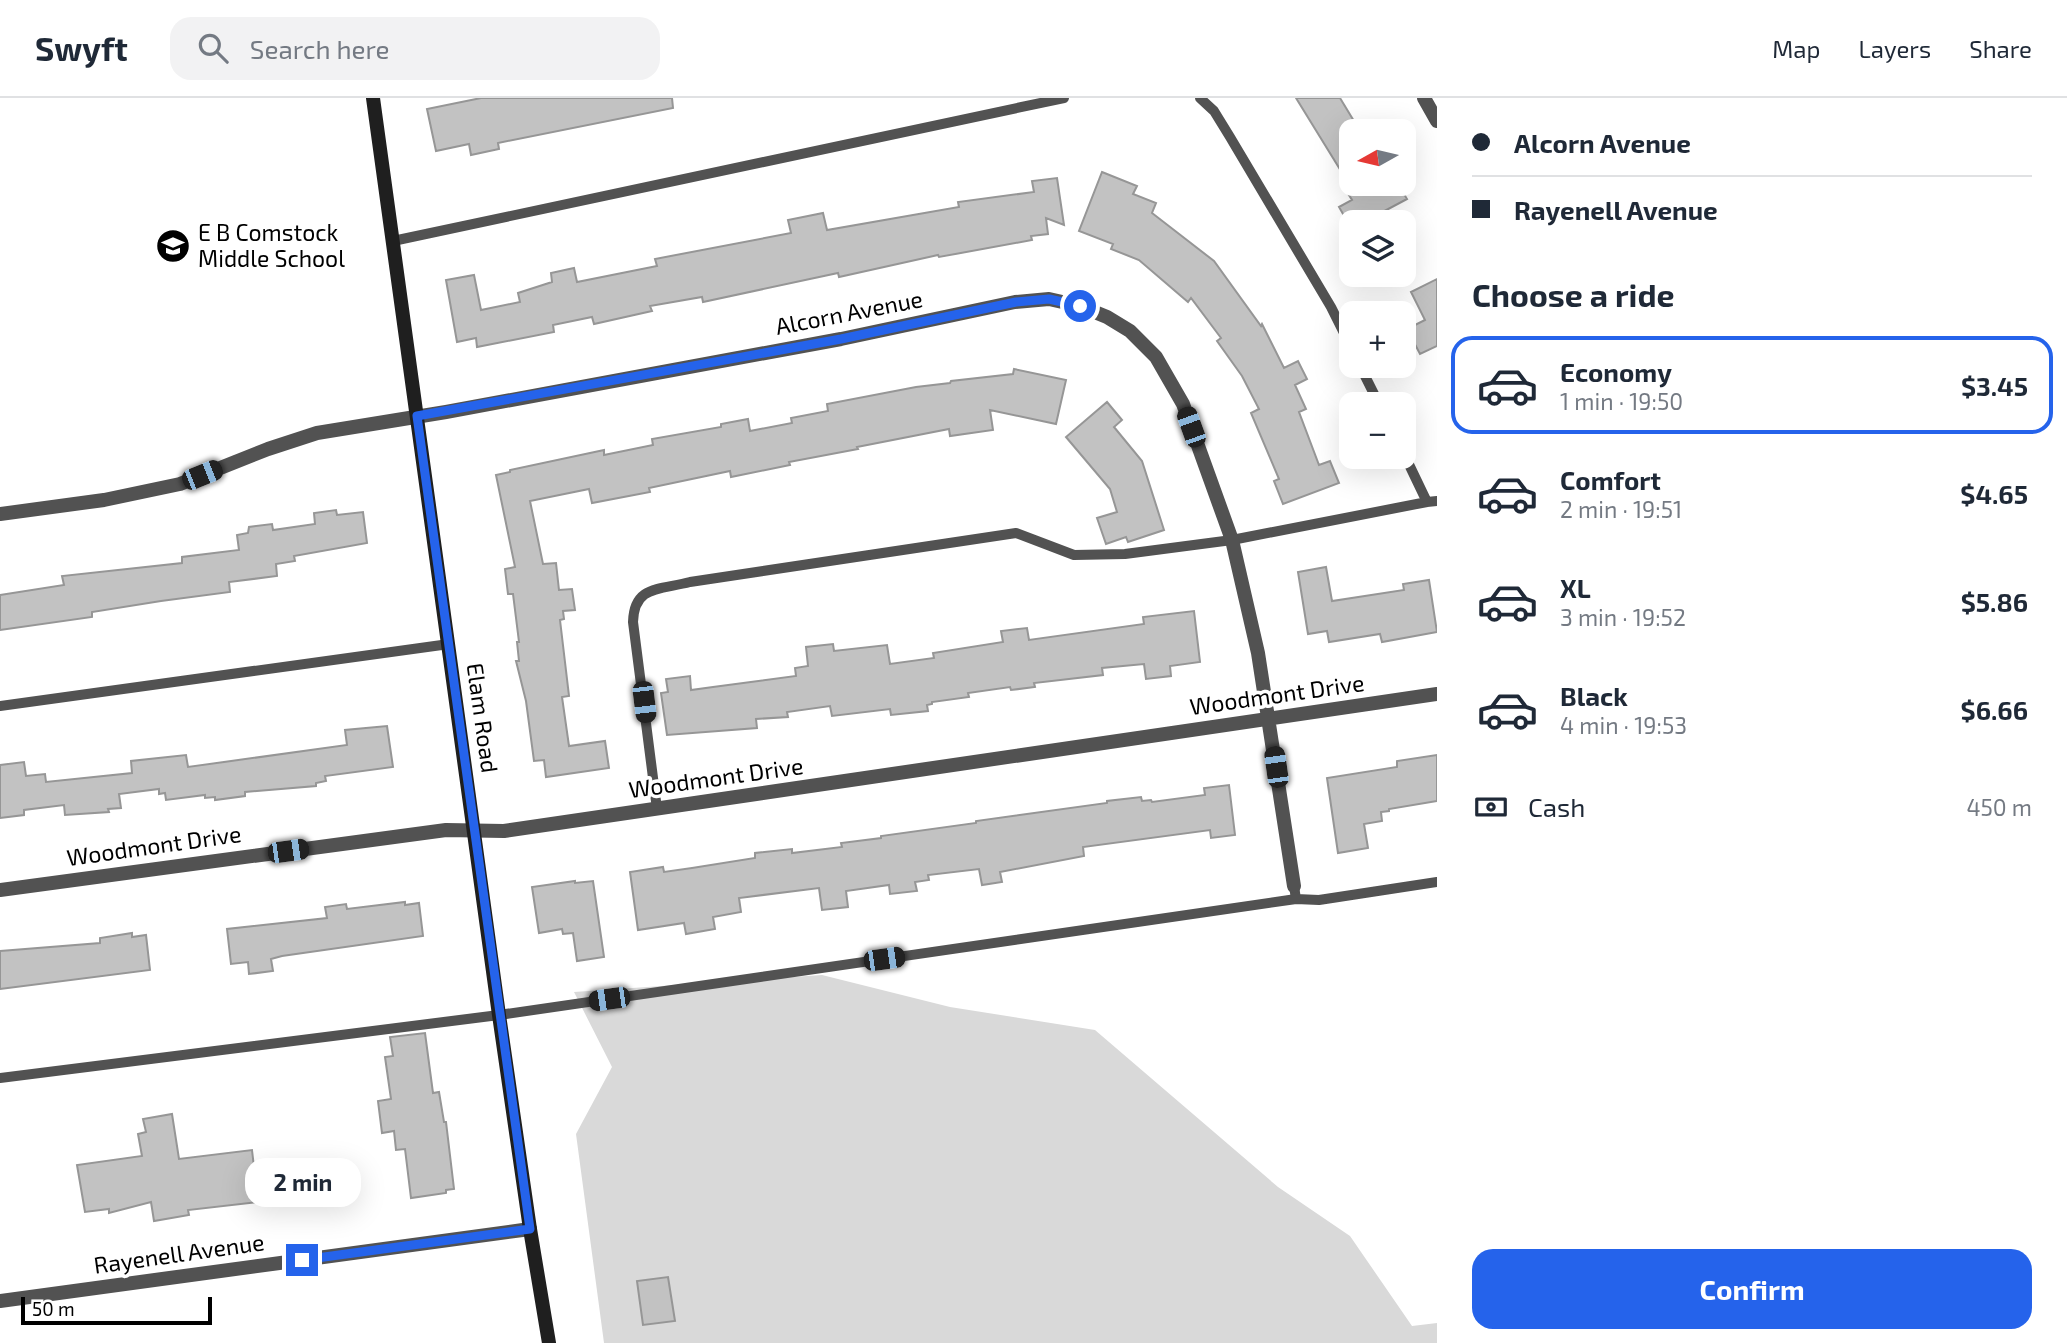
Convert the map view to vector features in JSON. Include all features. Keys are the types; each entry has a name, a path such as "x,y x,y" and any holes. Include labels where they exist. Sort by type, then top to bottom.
{"street":[{"name":"Elam Road","path":"373,98 499,1015 549,1343"},
{"path":"1424,98 1437,121"},
{"name":"Alcorn Avenue","path":"0,514 104,500 180,484 268,449 317,433 841,339 1016,302 1049,299 1080,306 1107,317 1130,331 1156,357 1183,404 1231,540 1258,653 1295,893"},
{"name":"Woodmont Drive","path":"0,890 446,830 504,831 1437,695"},
{"name":"Rayenell Avenue","path":"0,1301 530,1229"}],"lane":[{"path":"393,241 1064,98"},
{"path":"1200,98 1214,111 1237,148 1339,323"},
{"path":"657,809 633,622 634,606 645,593 690,582 1016,533 1074,555 1125,554 1231,540 1432,501 1413,469"},
{"path":"0,706 449,644"},
{"path":"0,1078 499,1015 1295,893 1319,900 1437,883"}],"shaded area":[{"path":"822,975 950,1007 1095,1030 1278,1187 1350,1236 1412,1326 1437,1323 1437,1343 604,1343 576,1134 612,1067 574,992"}],"building":[{"path":"481,98 672,98 673,108 498,143 499,149 471,155 469,144 436,151 427,109"},
{"path":"1296,98 1340,98 1353,119 1339,119 1339,168"},
{"path":"1102,172 1137,186 1133,194 1156,203 1152,213 1214,261 1261,326 1262,324 1284,368 1298,361 1307,379 1295,385 1306,409 1299,412 1319,465 1330,461 1339,483 1283,504 1274,481 1279,479 1251,413 1259,409 1242,376 1217,341 1221,338 1191,298 1188,302 1139,260 1111,249 1113,244 1079,231"},
{"path":"1057,178 1064,225 1046,218 1048,234 1031,236 1032,240 939,257 938,255 839,277 838,273 703,302 702,297 650,306 652,311 594,324 592,317 553,325 554,332 477,347 476,338 457,342 446,280 474,275 481,310 520,302 518,293 552,282 551,273 574,268 577,282 657,266 655,259 791,233 788,220 823,213 827,230 959,207 958,202 1034,192 1032,181"},
{"path":"1350,196 1405,196 1407,199 1386,210 1341,210 1339,207 1352,200"},
{"path":"1437,279 1437,346 1420,354 1416,346 1416,324 1425,320 1411,292"},
{"path":"1014,369 1066,380 1056,424 990,410 993,430 950,436 949,429 857,447 858,449 789,462 790,465 731,477 730,471 649,488 650,492 592,503 589,489 530,501 543,564 556,563 559,590 572,589 575,610 563,611 564,619 560,620 569,696 562,697 569,746 605,741 609,768 546,777 544,760 534,761 526,701 516,661 519,661 519,642 513,594 508,594 505,569 515,567 496,475 604,450 604,455 653,445 652,439 721,427 721,424 748,419 750,431 792,423 791,418 828,411 827,404 951,381 1013,374"},
{"path":"1107,402 1122,420 1114,427 1142,461 1164,530 1128,542 1126,537 1106,544 1097,518 1117,512 1110,489 1066,437"},
{"path":"336,510 337,515 363,512 367,543 294,556 295,561 276,564 277,576 229,582 230,592 92,612 92,617 0,630 0,595 64,585 62,576 182,563 182,557 239,550 237,535 248,533 249,527 272,524 273,530 315,524 314,513"},
{"path":"1326,567 1332,601 1404,590 1403,584 1429,580 1437,632 1382,642 1380,634 1329,642 1327,631 1308,634 1298,572"},
{"path":"1194,611 1200,662 1170,666 1171,676 1146,679 1144,664 1102,668 1103,675 1034,683 1035,687 1011,690 1010,687 968,693 969,697 932,702 927,705 928,711 891,715 890,709 832,716 830,706 787,712 788,717 756,719 757,728 667,735 661,693 668,692 666,679 690,676 691,690 796,676 795,668 808,666 806,647 833,644 834,651 887,645 890,664 934,658 933,653 1003,642 1001,631 1027,628 1029,640 1144,624 1143,617"},
{"path":"387,726 393,767 325,776 326,781 316,783 316,786 245,792 245,796 215,800 215,797 205,798 205,795 166,800 165,793 159,794 159,789 119,794 121,808 108,809 109,812 65,815 64,805 24,810 24,815 0,818 0,765 24,762 26,776 45,774 46,782 132,773 131,761 186,755 188,767 347,745 345,730"},
{"path":"1437,755 1437,801 1381,812 1382,821 1364,824 1368,848 1338,853 1327,778 1397,767 1397,761"},
{"path":"1229,785 1235,835 1211,838 1210,830 1083,847 1084,856 1000,872 1002,882 982,885 979,869 928,875 929,880 915,882 917,891 890,894 889,885 846,891 848,907 822,910 819,888 739,898 741,912 713,917 715,929 686,934 684,923 638,930 630,872 663,867 664,872 692,868 755,858 755,853 792,849 792,853 842,847 841,843 881,836 1107,801 1141,797 1142,801 1152,802 1205,795 1204,788"},
{"path":"593,881 604,957 577,961 573,933 563,934 562,929 539,933 532,887"},
{"path":"405,902 405,905 419,903 423,936 282,956 271,959 273,971 249,974 248,962 231,964 227,929 327,918 325,907 346,904 347,909"},
{"path":"132,933 132,937 146,935 150,970 0,989 0,951 100,943 100,938"},
{"path":"425,1033 433,1093 439,1092 446,1122 454,1189 446,1190 446,1193 411,1198 405,1149 396,1150 394,1131 382,1133 378,1101 391,1099 385,1057 393,1056 390,1037"},
{"path":"172,1114 179,1159 252,1150 258,1202 188,1210 189,1215 154,1221 151,1202 109,1213 109,1209 85,1212 77,1165 142,1156 138,1134 146,1132 143,1119"},
{"path":"668,1277 675,1321 643,1325 637,1281"}],"place":[{"name":"E B Comstock Middle School","path":"173,246"}],"route":[{"path":"302,1260 530,1229 417,416 841,339 1016,302 1049,299 1080,306"}]}
